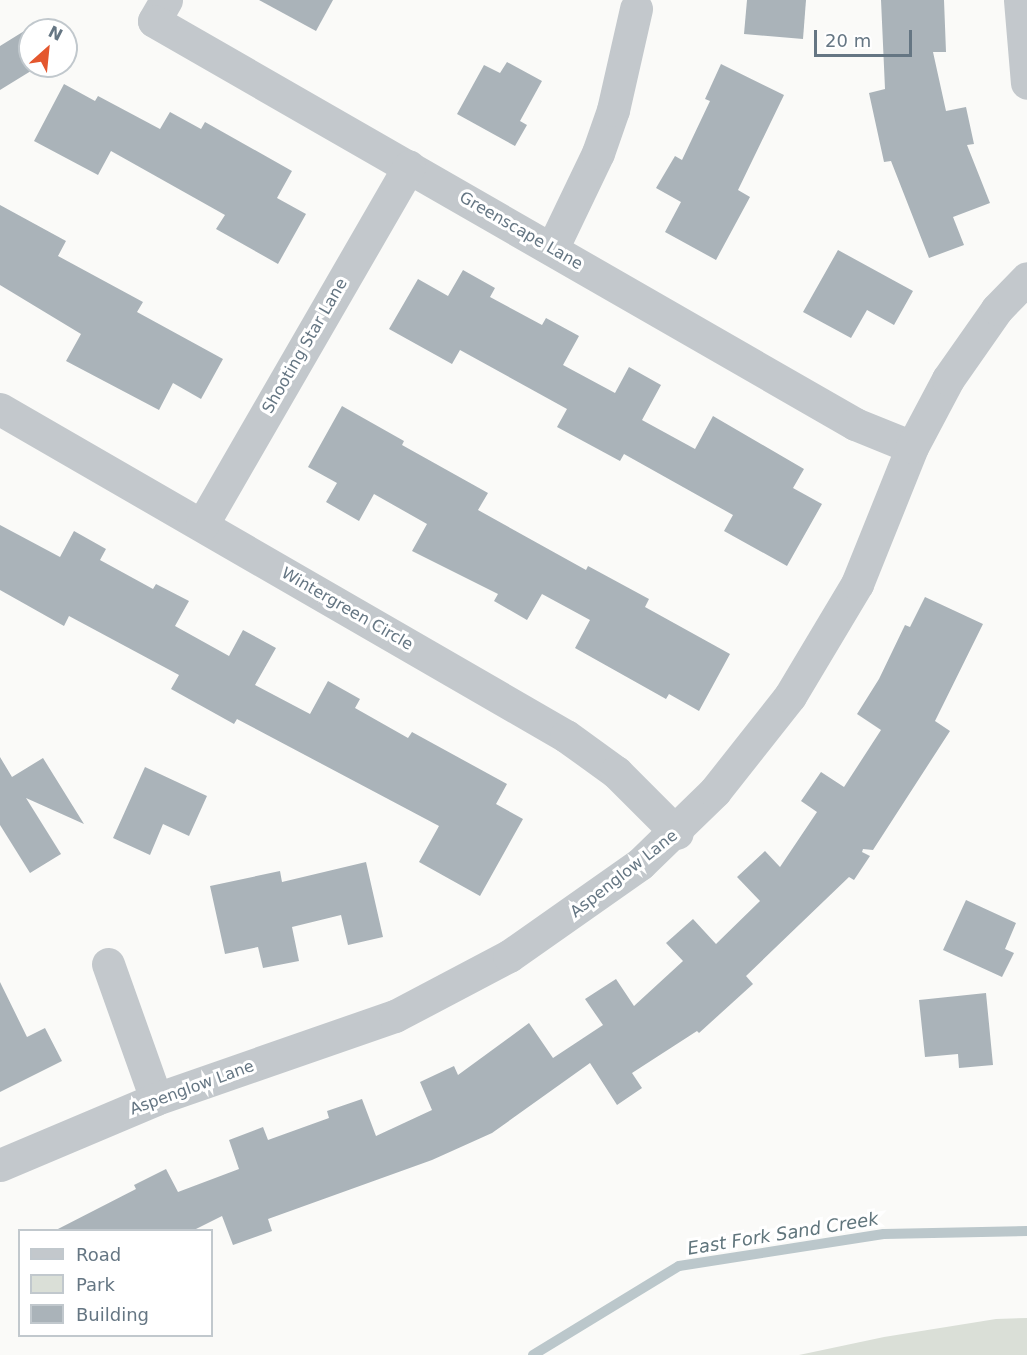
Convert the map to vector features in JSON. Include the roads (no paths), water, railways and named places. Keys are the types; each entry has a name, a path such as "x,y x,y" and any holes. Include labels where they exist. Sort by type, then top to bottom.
{"street":[{"name":"Greenscape Lane","path":"166,0 154,21 855,424 912,447"},
{"path":"1020,0 1027,83"},
{"path":"552,249 598,153 613,110 636,9"},
{"name":"Shooting Star Lane","path":"202,525 409,167"},
{"name":"Aspenglow Lane","path":"0,1165 156,1099 395,1016 455,987 576,912 677,833 757,741 822,646 857,584 912,447 972,341 1027,278"},
{"name":"Wintergreen Circle","path":"0,409 566,736 616,772 677,833"},
{"path":"108,964 156,1099"}],"waterway":[{"name":"East Fork Sand Creek","path":"533,1355 679,1266 884,1234 1027,1231"}]}
